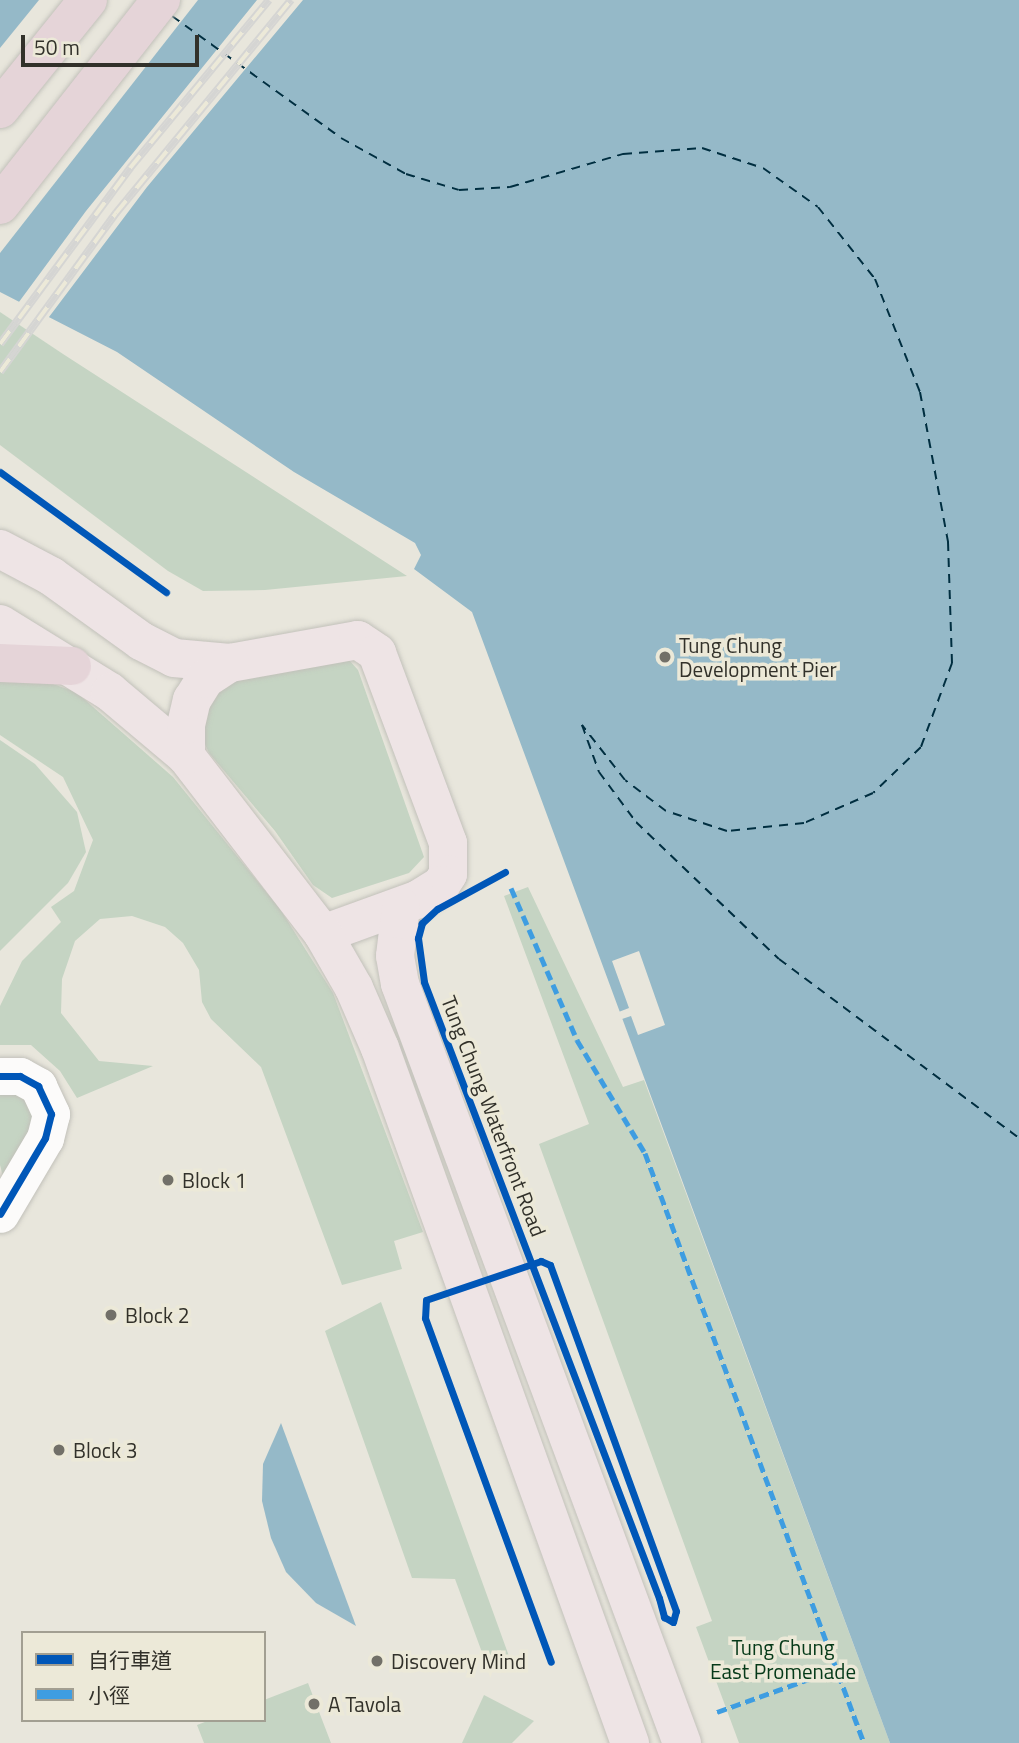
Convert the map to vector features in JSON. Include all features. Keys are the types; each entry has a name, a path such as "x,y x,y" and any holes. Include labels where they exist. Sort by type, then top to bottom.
{"highway":[{"path":"0,109 88,0"},
{"path":"0,205 161,0"},
{"path":"0,663 72,666"}],"main road":[{"path":"0,549 67,586 157,651 198,662 230,663 358,640 377,653 450,858 442,885 401,907 323,934"},
{"path":"0,624 72,666 148,721 186,756 323,934 354,988 380,1048 630,1743"},
{"path":"186,756 186,725 192,700 205,679 230,663"},
{"name":"Tung Chung Waterfront Road","path":"401,907 395,956 400,985 675,1741"}],"street":[{"path":"0,1076 30,1080 45,1094 51,1114 45,1138 0,1214"}],"green space":[{"path":"0,312 407,576 265,590 203,591 168,571 0,445"},
{"path":"349,660 358,670 424,857 409,873 332,898 313,885 275,831 209,753 199,731 219,683"},
{"path":"0,672 21,673 76,692 173,777 280,909 333,993 423,1232 394,1241 402,1269 342,1285 261,1067 211,1019 202,1002 199,970 183,943 165,927 132,916 100,919 75,941 62,979 61,1013 99,1061 153,1066 77,1098 60,1071 31,1045 0,1045 0,1006 22,961 61,922 51,907 74,891 93,840 63,777 0,735"},
{"path":"0,740 35,764 77,812 86,852 68,883 0,951"},
{"name":"Tung Chung East Promenade","path":"528,887 623,1087 644,1080 890,1743 739,1743 696,1627 712,1621 539,1144 589,1124 504,896"},
{"path":"0,1084 41,1110 5,1184 0,1165"},
{"path":"381,1302 514,1670 487,1666 455,1579 412,1578 325,1331"},
{"path":"308,1683 331,1743 204,1743 197,1725 205,1722 266,1722 266,1699"},
{"path":"484,1695 534,1721 512,1743 462,1743"}],"water":[{"path":"0,0 1019,0 1019,1743 890,1743 472,612 414,569 421,555 415,543 294,472 117,352 0,292"},
{"path":"281,1423 356,1626 316,1603 286,1572 271,1538 262,1501 263,1464"}],"pier":[{"path":"39,0 198,0 0,253 0,48"},
{"path":"257,0 303,0 147,187 46,321 16,306 86,211"},
{"path":"639,951 665,1025 638,1035 631,1016 619,1020 616,1013 629,1008 612,961"}],"ferry route":[{"path":"172,16 341,138 406,174 459,190 510,187 623,154 702,148 763,168 818,207 875,279 920,392 948,542 952,663 921,747 873,793 804,823 727,831 666,811 625,780 582,725 599,772 636,822 779,959 1019,1138"}],"railway":[{"path":"0,344 130,168 269,0"},
{"path":"0,372 116,213 291,0"}],"marked path":[{"path":"511,888 577,1040 645,1153 864,1743"},
{"path":"717,1712 837,1669"}],"cycle path":[{"path":"0,472 166,592"},
{"path":"505,872 437,909 422,923 418,938 424,982 659,1598 664,1617 673,1622 676,1611 550,1265 541,1261 426,1300 425,1318 551,1662"},
{"path":"0,1076 20,1076 38,1086 51,1114 45,1138 0,1214"}],"place":[{"name":"Tung Chung Development Pier","path":"665,657"},
{"name":"Block 1","path":"168,1180"},
{"name":"Block 2","path":"111,1315"},
{"name":"Block 3","path":"59,1450"},
{"name":"Discovery Mind","path":"377,1661"},
{"name":"A Tavola","path":"314,1704"}]}
